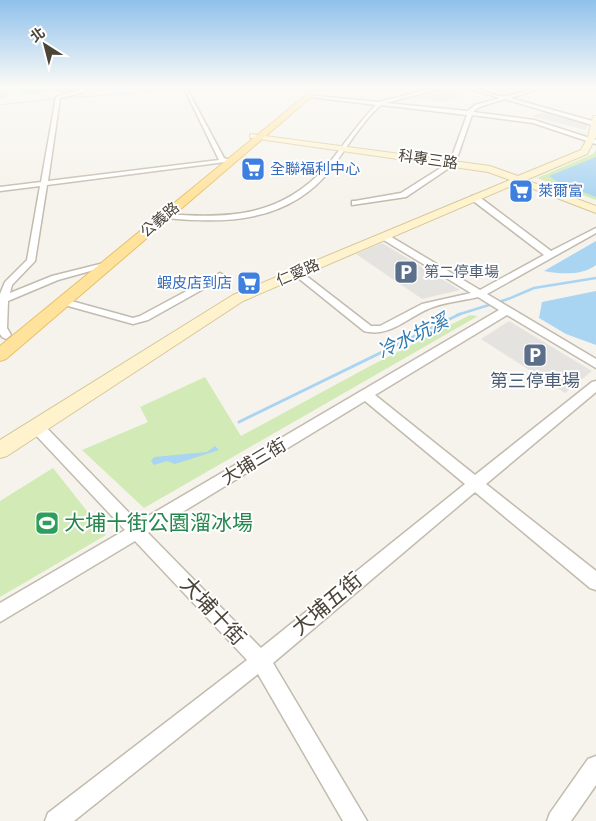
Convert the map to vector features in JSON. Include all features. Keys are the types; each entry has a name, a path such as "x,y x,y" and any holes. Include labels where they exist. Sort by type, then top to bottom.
{"main road":[{"name":"公義路","path":"3,337 272,124"},
{"name":"公義路","path":"0,355 166,216 223,161"}],"street":[{"path":"3,337 2,301 8,284 30,261 53,124"},
{"path":"0,189 223,161 204,124"},
{"path":"166,216 202,221 269,211 283,206 315,183 363,124"},
{"path":"355,203 403,195 454,162 467,124"},
{"path":"541,124 593,141 596,124"},
{"name":"科專三路","path":"258,135 454,162 490,169 522,178 596,205"},
{"name":"仁愛路","path":"0,450 238,298 584,152 593,141"},
{"name":"科專三路","path":"522,178 596,210"},
{"path":"475,198 550,255"},
{"path":"296,273 368,329 382,330 426,306 482,295 596,230"},
{"path":"385,237 596,364"},
{"path":"2,301 55,278 108,265"},
{"path":"64,302 133,321 144,318 220,276"},
{"name":"大埔三街","path":"0,613 139,531 504,308"},
{"name":"大埔五街","path":"56,821 238,677 261,661 473,483 596,385"},
{"path":"365,394 596,582"},
{"name":"大埔十街","path":"36,426 139,531 261,661 356,821"},
{"path":"558,821 596,767"}],"green space":[{"path":"596,150 596,200 537,178 593,154"},
{"path":"470,315 478,316 144,508 82,450 148,422 140,407 205,377 241,436 372,365"},
{"path":"53,468 106,535 0,597 0,501"}],"shaded area":[{"path":"564,124 588,124 586,130"},
{"name":"第二停車場","path":"382,243 460,290 422,299 356,254"},
{"name":"第三停車場","path":"509,321 592,371 565,393 481,339"}],"water":[{"path":"596,157 596,197 558,182 549,176"},
{"path":"596,241 596,265 590,269 577,273 544,271"},
{"path":"596,291 596,345 566,334 539,318 542,302"},
{"path":"215,446 219,450 175,464 167,461 154,465 151,461 154,457 207,452"}],"waterway":[{"name":"冷水坑溪","path":"460,314 508,299 534,288 596,278"},
{"name":"冷水坑溪","path":"239,422 460,314"}],"place":[{"name":"全聯福利中心","path":"253,169"},
{"name":"萊爾富","path":"521,191"},
{"name":"第二停車場","path":"406,272"},
{"name":"蝦皮店到店","path":"249,283"},
{"name":"第三停車場","path":"535,355"},
{"name":"大埔十街公園溜冰場","path":"47,523"}]}
